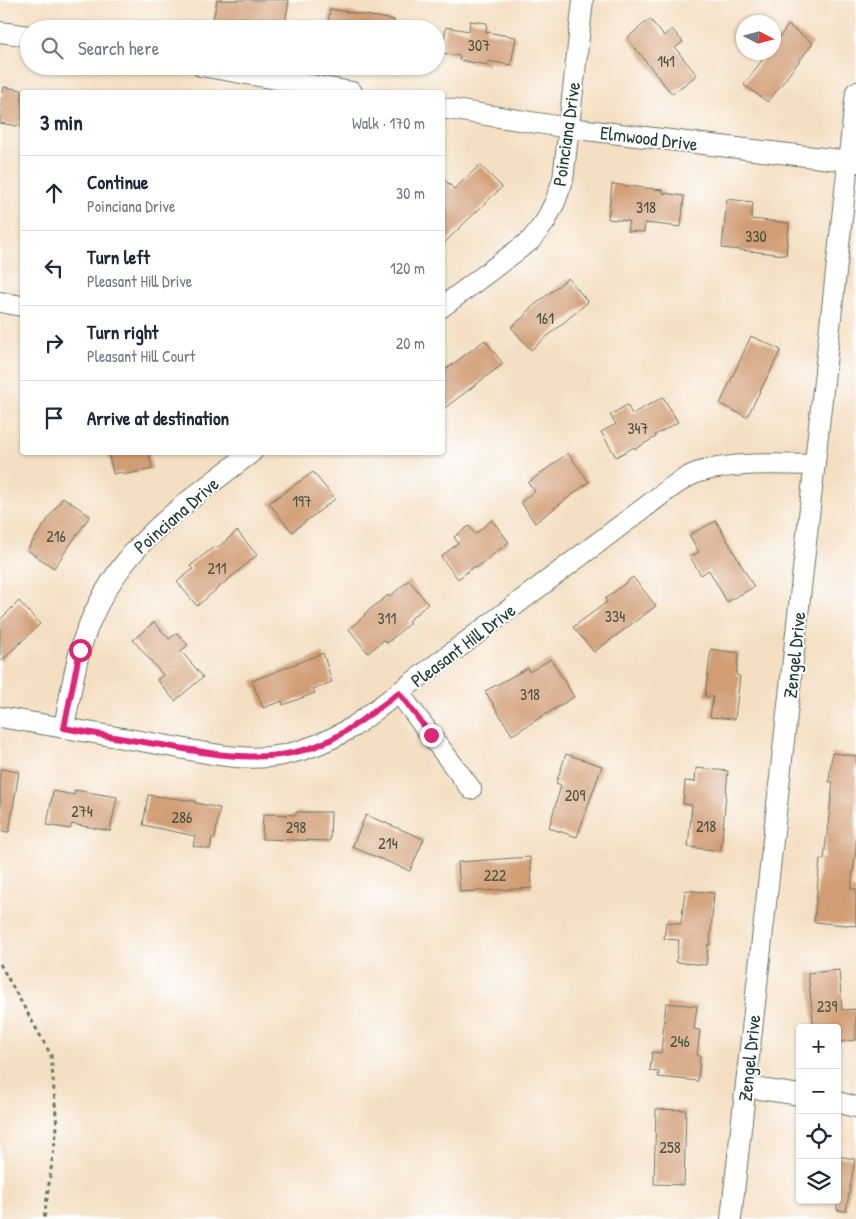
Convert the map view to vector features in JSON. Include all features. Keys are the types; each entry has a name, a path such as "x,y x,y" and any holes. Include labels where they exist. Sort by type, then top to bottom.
{"street":[{"name":"Poinciana Drive","path":"445,305 531,240 545,222 556,202 562,180 569,128 583,0"},
{"path":"0,32 20,35"},
{"path":"253,75 340,90"},
{"name":"Zengel Drive","path":"731,1219 815,465 852,161 856,92"},
{"name":"Elmwood Drive","path":"445,108 569,128 852,161"},
{"path":"0,302 20,306"},
{"name":"Poinciana Drive","path":"64,728 80,650 106,588 148,534 247,455"},
{"name":"Pleasant Hill Drive","path":"0,717 216,754 249,757 281,755 303,750 329,741 353,727 676,484 698,472 733,466 771,464 815,465"},
{"path":"399,693 472,790"},
{"path":"746,1087 796,1093"},
{"path":"841,1103 856,1107"}],"path":[{"path":"0,964 51,1055 57,1127 44,1219"}],"building":[{"path":"217,0 289,0 286,20 213,20"},
{"path":"330,9 394,20 328,20"},
{"path":"650,19 664,36 672,29 683,42 675,48 697,75 672,94 627,38"},
{"path":"470,21 487,23 486,32 516,37 511,65 488,61 488,65 459,60 460,56 445,54 446,27 469,31"},
{"path":"788,25 813,43 768,102 744,85 762,60 781,60 781,35"},
{"path":"4,87 22,90 20,90 20,127 0,123 0,109"},
{"path":"480,165 502,187 445,242 445,180 454,189"},
{"path":"612,184 663,190 663,193 684,196 681,227 645,223 644,232 627,231 629,221 608,219"},
{"path":"727,199 753,202 751,219 789,223 786,255 722,248"},
{"path":"568,278 588,302 531,350 511,327 527,314 526,312"},
{"path":"751,336 781,350 747,417 720,404"},
{"path":"485,340 503,364 445,408 445,370"},
{"path":"663,397 678,422 635,449 634,447 616,457 601,432 616,424 610,415 627,405 632,414"},
{"path":"568,453 589,482 535,523 521,502 535,491 528,483"},
{"path":"109,455 150,455 152,469 123,475 122,472 113,474"},
{"path":"313,472 335,499 292,532 269,503"},
{"path":"63,497 90,516 54,568 27,550"},
{"path":"492,520 509,542 476,568 475,566 458,579 441,557 458,543 454,537 469,526 475,534"},
{"path":"716,521 754,587 727,602 709,570 701,575 690,557 699,552 689,535"},
{"path":"237,531 257,555 197,606 177,582 193,569 190,566 215,546 217,548"},
{"path":"633,577 656,606 594,652 573,627 607,602 605,599"},
{"path":"409,580 428,604 387,643 384,640 368,653 349,629 364,614 388,595 389,597"},
{"path":"19,601 40,624 0,662 0,620"},
{"path":"154,622 169,639 177,633 188,645 181,651 203,677 175,701 157,680 163,675 133,640"},
{"path":"711,649 739,653 736,675 740,676 735,719 710,717 713,697 705,696"},
{"path":"323,653 332,682 313,689 315,693 283,705 282,701 263,708 252,681"},
{"path":"551,659 574,697 512,735 485,691 528,668 529,672"},
{"path":"832,753 856,756 856,848 851,889 856,889 856,926 814,922 820,859 824,859 833,782 829,782"},
{"path":"566,754 602,766 577,837 549,828 561,785 556,783"},
{"path":"696,768 728,771 721,851 688,847 692,805 683,804 685,781 695,782"},
{"path":"0,769 19,772 9,832 0,831"},
{"path":"75,790 117,797 110,831 72,824 70,829 47,825 53,791 74,795"},
{"path":"148,795 195,801 195,803 220,808 215,838 212,838 210,849 193,846 195,836 143,825"},
{"path":"296,812 331,812 330,841 262,839 263,814 296,815"},
{"path":"366,815 424,839 410,871 352,847"},
{"path":"530,857 532,888 460,892 458,862"},
{"path":"685,890 714,893 710,945 708,944 706,965 676,962 679,940 664,939 666,922 681,924"},
{"path":"839,970 842,1010 856,1009 856,1040 841,1042 841,1024 814,1024 808,973"},
{"path":"666,1003 697,1006 694,1029 700,1030 697,1055 700,1056 698,1081 658,1077 659,1072 650,1071 652,1052 661,1053"},
{"path":"656,1109 686,1110 684,1185 654,1184"},
{"path":"841,1157 855,1159 846,1211 837,1210 837,1204 841,1204"}],"route":[{"path":"80,650 64,728 216,754 249,757 281,755 329,741 353,727 399,693 431,735"}]}
